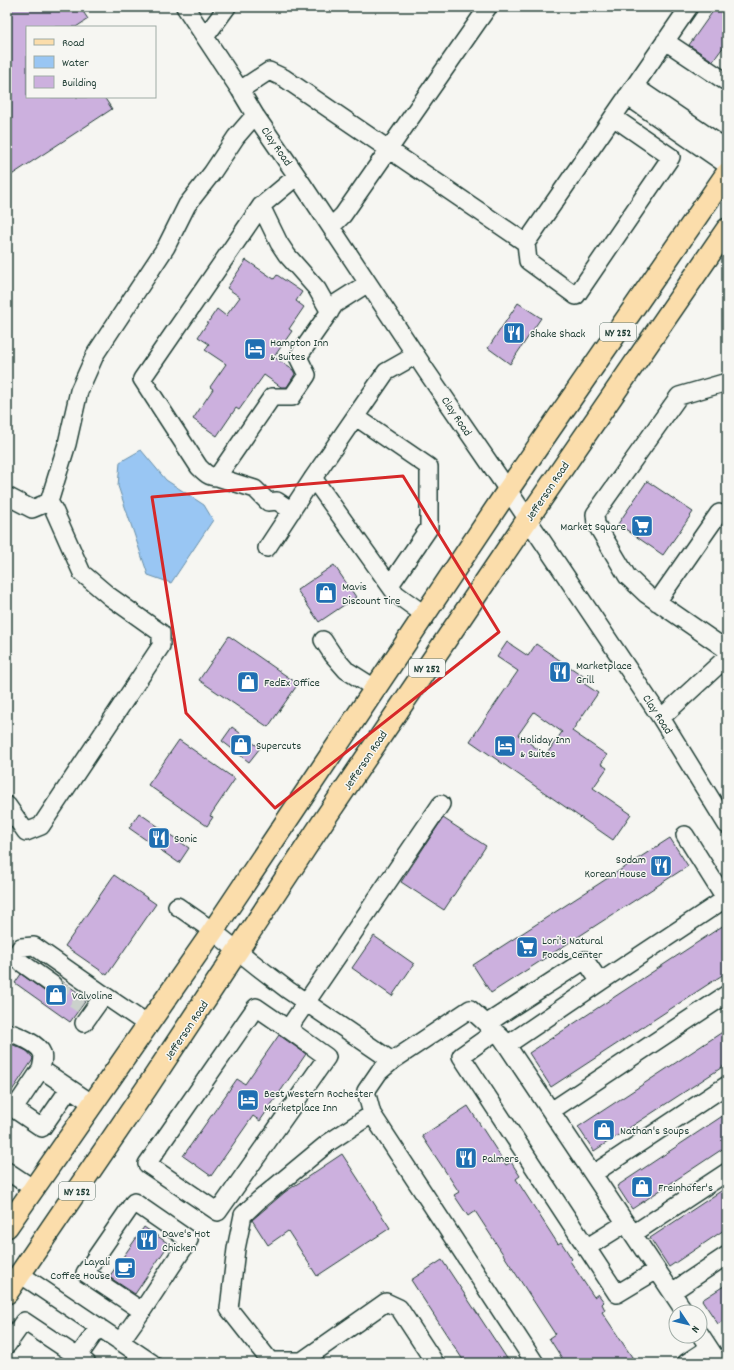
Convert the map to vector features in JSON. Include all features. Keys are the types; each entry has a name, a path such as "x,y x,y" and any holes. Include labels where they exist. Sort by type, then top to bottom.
{"main road":[{"name":"NY 252","path":"7,1227 214,931 508,490 727,173"},
{"name":"Jefferson Road","path":"7,1293 146,1089 326,817 527,520 727,229"}],"street":[{"name":"Clay Road","path":"186,7 255,115 661,718 727,825"},
{"path":"205,37 227,7"},
{"path":"331,227 343,215 488,7"},
{"path":"613,117 671,158 576,296 528,261 526,243 665,41 689,7"},
{"path":"665,41 725,81"},
{"path":"240,90 269,71 284,78 526,243"},
{"path":"631,91 727,149"},
{"path":"631,91 727,165"},
{"path":"7,805 26,832 41,826 161,646 161,634 109,596 82,573 49,502 67,444 79,391 96,353 166,247 187,205 212,173 236,137 255,115"},
{"path":"289,516 277,501 268,502 255,489 205,474 142,379 261,206 297,176"},
{"path":"261,206 279,243 287,255 317,289 330,312"},
{"path":"217,477 272,397 292,396 307,375 298,357 336,304 368,283"},
{"path":"267,548 386,372 416,355"},
{"path":"727,382 680,396 596,514 596,524 626,576 646,594 727,650"},
{"path":"356,417 429,467 430,528 390,585"},
{"path":"313,478 396,594 425,615"},
{"path":"7,496 32,509 49,502"},
{"path":"657,602 718,513"},
{"path":"322,640 346,670 376,689"},
{"path":"661,718 727,657"},
{"path":"288,1029 441,804"},
{"path":"507,1045 600,982 726,901 685,835"},
{"path":"177,906 214,931 258,968 392,1061"},
{"path":"53,985 22,963 15,956 21,947 34,946 148,1025"},
{"path":"600,982 585,960 491,1028 461,1056 617,1294 657,1270"},
{"path":"551,1111 727,994"},
{"path":"86,1013 104,995"},
{"path":"256,1007 288,1029 327,1057 218,1212 147,1164 256,1007"},
{"path":"532,1362 372,1114 366,1091 379,1072 392,1061 470,1009 502,1038 507,1045 680,1304"},
{"path":"7,1032 15,1034 33,1044 42,1051 44,1058 41,1069 14,1109 42,1128 69,1089"},
{"path":"41,1069 93,1104"},
{"path":"593,1174 727,1085"},
{"path":"372,1114 328,1143 243,1215 236,1249 229,1309 270,1361 302,1361 386,1302 399,1308 435,1363"},
{"path":"7,1171 34,1188"},
{"path":"586,1248 630,1228 727,1172"},
{"path":"120,1342 185,1246 189,1240 134,1202 86,1273 143,1308"},
{"path":"672,1292 727,1255"},
{"path":"20,1274 152,1363"},
{"path":"7,1345 24,1320 83,1360 99,1327"},
{"path":"686,1363 702,1344"},
{"path":"706,1344 719,1363"}],"highlighted area":[{"path":"403,476 499,632 275,808 186,713 152,497"}],"water":[{"path":"141,450 166,480 204,505 213,520 171,583 148,575 118,486 120,462"}],"building":[{"path":"7,7 80,7 88,19 78,26 26,26 26,98 105,98 112,109 7,178"},
{"path":"716,7 722,7 727,11 727,42 713,61 689,45"},
{"name":"Hampton Inn & Suites","path":"246,260 274,279 277,275 302,292 296,301 304,307 289,329 292,331 274,357 293,370 295,374 287,387 281,387 264,375 239,410 236,408 217,436 193,419 213,389 210,387 226,364 205,350 209,344 198,337 217,309 226,316 240,297 227,288"},
{"name":"Shake Shack","path":"518,303 541,318 510,364 488,348"},
{"path":"647,481 693,512 663,555 618,524"},
{"name":"Mavis Discount Tire","path":"334,565 356,597 319,622 297,590"},
{"name":"FedEx Office","path":"229,636 298,684 268,727 199,680"},
{"name":"Holiday Inn & Suites","path":"507,642 528,656 536,644 586,678 583,683 598,693 572,731 607,755 601,764 607,768 593,788 631,814 613,840 470,741 518,671 497,657","holes":["534,712 562,732 546,755 518,735"]},
{"name":"Supercuts","path":"232,727 260,748 249,762 222,741"},
{"path":"179,740 235,779 210,816 213,817 207,826 148,785"},
{"name":"Sonic","path":"139,813 189,848 179,863 129,828"},
{"path":"443,818 486,846 444,910 401,882"},
{"path":"670,838 688,866 491,993 473,965"},
{"path":"114,875 156,904 107,975 65,946"},
{"path":"727,923 727,972 551,1087 529,1053"},
{"path":"374,936 414,964 392,996 352,968"},
{"name":"Valvoline","path":"21,974 52,995 61,991 63,986 62,981 87,999 70,1022 15,983"},
{"path":"727,1029 727,1064 594,1151 578,1127"},
{"name":"Best Western Rochester Marketplace Inn","path":"279,1035 306,1054 260,1121 253,1116 211,1176 183,1156 237,1079 245,1084"},
{"path":"7,1042 27,1051 33,1058 7,1098"},
{"path":"468,1106 506,1165 511,1162 520,1176 516,1179 558,1244 561,1242 572,1259 570,1261 594,1297 598,1294 604,1302 602,1304 605,1310 602,1312 636,1363 565,1363 549,1338 555,1334 475,1211 468,1216 454,1195 459,1192 422,1136"},
{"path":"727,1113 727,1146 632,1209 617,1186"},
{"path":"342,1154 390,1228 317,1276 288,1231 268,1245 252,1220 285,1192"},
{"path":"727,1187 727,1228 669,1267 650,1238"},
{"path":"144,1227 169,1244 135,1294 109,1277"},
{"path":"442,1260 510,1363 465,1363 411,1280"},
{"path":"727,1284 727,1318 718,1324 708,1309 708,1304 705,1304 702,1300"}],"tunnel":[{"path":"53,985 82,1005"}],"place":[{"name":"Shake Shack","path":"514,333"},
{"name":"Hampton Inn & Suites","path":"255,349"},
{"name":"Market Square","path":"642,526"},
{"name":"Mavis Discount Tire","path":"326,593"},
{"name":"Marketplace Grill","path":"560,672"},
{"name":"FedEx Office","path":"248,682"},
{"name":"Supercuts","path":"241,745"},
{"name":"Holiday Inn & Suites","path":"505,746"},
{"name":"Sonic","path":"159,838"},
{"name":"Sodam Korean House","path":"661,866"},
{"name":"Lori's Natural Foods Center","path":"527,947"},
{"name":"Valvoline","path":"56,995"},
{"name":"Best Western Rochester Marketplace Inn","path":"248,1100"},
{"name":"Nathan's Soups","path":"604,1130"},
{"name":"Palmers","path":"466,1158"},
{"name":"Freinhofer's","path":"642,1187"},
{"name":"Dave's Hot Chicken","path":"147,1240"},
{"name":"Layali Coffee House","path":"125,1268"}]}
